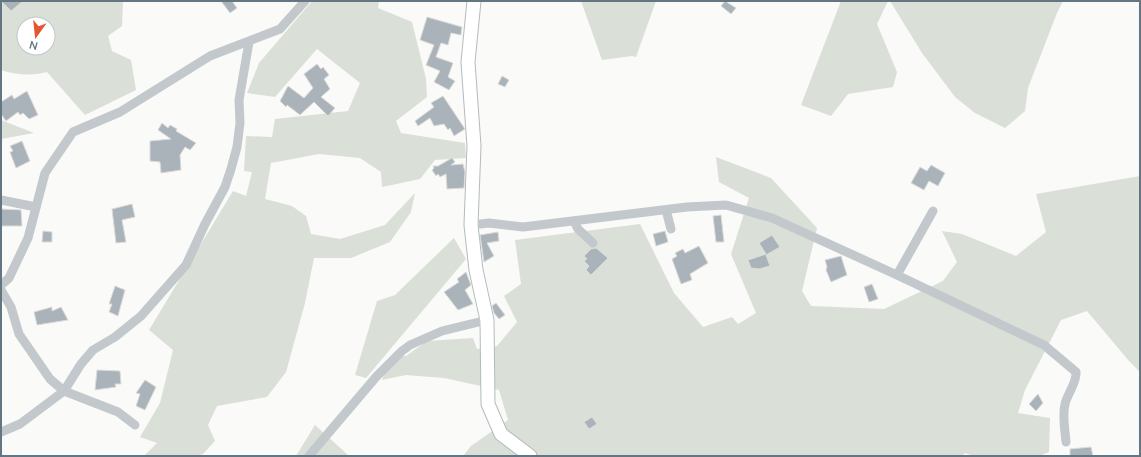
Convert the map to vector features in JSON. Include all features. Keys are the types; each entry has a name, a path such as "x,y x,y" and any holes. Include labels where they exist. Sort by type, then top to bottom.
{"street":[{"path":"1,285 8,278 28,238 45,173 73,132 120,112 210,56 249,42 280,28 305,1"},
{"path":"474,1 468,62 474,146 471,225 476,270 487,320 488,404 501,434 530,456"},
{"path":"1,432 20,424 64,391 81,364 93,350 115,337 141,316 186,265 205,224 225,187 231,169 237,147 240,123 239,100 249,42"},
{"path":"1,200 36,207"},
{"path":"471,225 489,223 523,227 666,210 726,205 772,218 1044,345 1076,372 1075,381 1067,396 1064,413 1066,442"},
{"path":"666,210 671,229"},
{"path":"897,276 933,211"},
{"path":"574,221 578,229 593,243"},
{"path":"1,290 11,307 19,334 50,379 64,391 118,412 135,425"},
{"path":"309,456 376,377 402,351 410,345 442,330 487,320"}],"shaded area":[{"path":"1,1 123,1 122,26 108,36 112,51 131,60 136,90 85,115 47,72 36,74 12,73 1,70"},
{"path":"312,1 379,1 378,8 412,22 426,79 427,97 396,121 401,133 465,143 466,158 435,160 420,179 382,187 381,172 360,158 319,154 271,163 265,199 292,206 306,216 311,234 340,239 385,225 415,193 411,212 390,242 351,258 314,258 305,303 286,372 267,397 217,406 208,425 215,441 203,454 195,456 144,456 157,443 140,437 160,403 173,350 149,330 233,191 246,196 252,172 244,171 246,136 272,137 275,119 348,111 360,83 317,49 275,97 247,93 259,63"},
{"path":"581,1 656,1 636,57 632,56 602,60"},
{"path":"841,1 888,1 877,24 897,72 893,87 848,94 831,116 801,105"},
{"path":"890,1 1063,1 1028,88 1025,111 1005,128 975,113 955,97 922,53"},
{"path":"1,120 34,133 1,139"},
{"path":"716,157 771,178 817,228 802,291 811,306 884,309 943,281 957,262 942,231 962,234 1016,256 1046,232 1036,194 1140,176 1140,372 1087,311 1061,320 1025,390 1018,413 1050,418 1049,452 1039,456 974,456 965,453 962,456 463,456 471,446 508,420 499,390 444,378 406,375 382,380 391,357 406,356 427,341 473,338 477,349 497,346 517,322 504,296 521,284 515,240 640,224 674,293 703,327 732,317 738,324 756,313 731,254 749,198 719,182"},
{"path":"454,238 466,259 366,378 355,375 377,301 395,295"},
{"path":"315,425 349,456 296,456"}],"building":[{"path":"1,1 23,1 11,11"},
{"path":"221,1 232,1 237,8 230,13"},
{"path":"725,1 736,8 731,14 721,6"},
{"path":"427,17 462,27 461,35 451,33 448,45 441,43 436,57 453,63 448,77 455,81 449,90 434,82 440,71 426,65 434,45 420,40"},
{"path":"317,64 321,69 323,67 329,75 324,79 330,89 321,97 335,108 328,116 314,102 300,115 287,105 286,107 280,101 288,86 304,98 313,88 304,74"},
{"path":"502,76 509,80 505,87 498,84"},
{"path":"27,91 38,115 29,119 23,113 20,115 18,112 6,121 1,114 1,102 12,95 14,99"},
{"path":"443,96 465,129 454,136 450,128 448,130 444,124 434,126 430,118 418,126 415,121 434,107 431,103"},
{"path":"162,123 168,128 170,125 177,129 176,131 196,143 190,150 185,147 180,155 181,170 161,173 160,162 150,161 150,141 171,139 158,130"},
{"path":"22,141 30,161 16,168 10,152 13,151 10,146"},
{"path":"452,158 455,162 451,165 463,164 465,172 464,188 447,189 446,174 440,177 438,174 436,176 432,170 434,168 433,166 438,166"},
{"path":"931,165 945,173 938,186 929,181 924,190 911,183 920,167 927,171"},
{"path":"132,204 135,217 122,220 126,242 116,243 112,209"},
{"path":"1,209 21,210 22,226 1,226"},
{"path":"721,215 724,242 716,242 713,216"},
{"path":"43,231 52,232 52,242 42,242"},
{"path":"665,231 668,242 656,246 653,234"},
{"path":"498,232 499,241 487,243 494,256 484,262 480,235"},
{"path":"772,235 780,247 766,255 770,266 759,269 751,268 748,260 766,254 759,243"},
{"path":"699,246 708,263 690,274 692,280 681,284 672,259 677,256 675,253 683,249 685,253"},
{"path":"596,248 608,258 591,275 586,270 589,266 584,261 587,259 584,256 591,249"},
{"path":"841,256 847,275 831,282 826,270 827,267 825,260"},
{"path":"466,272 471,285 465,290 473,304 458,310 444,292 459,282 457,279"},
{"path":"872,284 878,299 869,302 864,287"},
{"path":"115,286 125,290 118,316 109,312 112,304 109,304"},
{"path":"496,303 505,315 499,319 494,313 492,306"},
{"path":"52,307 52,311 61,307 68,320 37,325 34,312"},
{"path":"97,370 120,371 121,384 115,384 116,387 95,390"},
{"path":"145,380 156,387 145,410 136,406 140,394 136,393"},
{"path":"1038,394 1043,403 1036,411 1029,404"},
{"path":"592,417 597,424 589,429 584,422"},
{"path":"1091,447 1093,456 1070,456 1070,449"}]}
